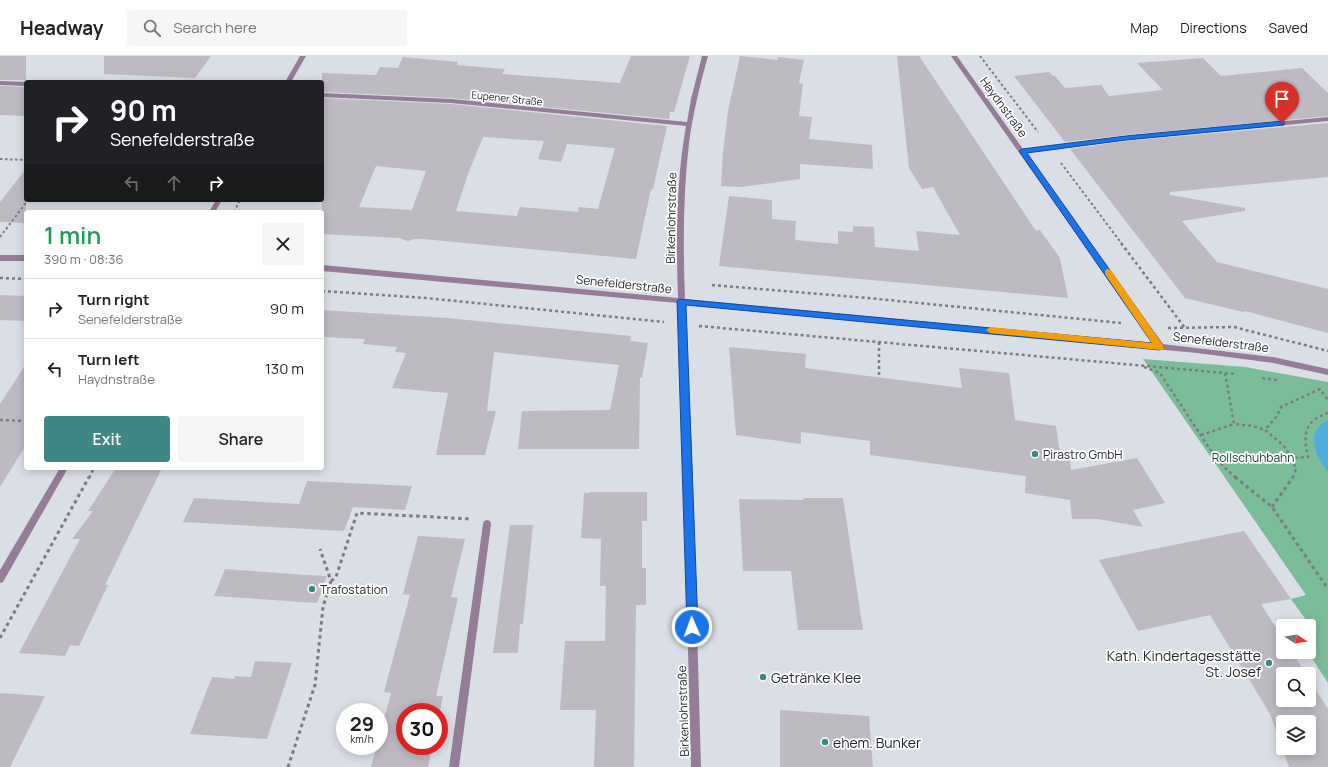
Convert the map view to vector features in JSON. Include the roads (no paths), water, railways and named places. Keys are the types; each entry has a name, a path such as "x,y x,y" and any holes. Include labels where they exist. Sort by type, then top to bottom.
{"street":[{"path":"289,80 303,56"},
{"name":"Birkenlohrstraße","path":"696,767 682,301 681,202 689,124 705,56"},
{"name":"Haydnstraße","path":"954,56 1160,347"},
{"path":"0,83 24,84"},
{"name":"Eupener Straße","path":"324,95 451,101 689,124"},
{"path":"1022,151 1126,138 1328,119"},
{"path":"0,258 24,258"},
{"name":"Senefelderstraße","path":"324,268 1160,347 1273,360 1328,372"},
{"path":"0,579 63,470"},
{"path":"454,767 487,524"}],"water":[{"path":"1328,420 1328,472 1316,452 1314,438 1316,431"}],"place":[{"name":"Pirastro GmbH","path":"1035,454"},
{"name":"Trafostation","path":"312,589"},
{"name":"Kath. Kindertagesstätte St. Josef","path":"1269,663"},
{"name":"Getränke Klee","path":"763,677"},
{"name":"ehem. Bunker","path":"825,742"}],"park label":[{"name":"Rollschuhbahn","path":"1253,457"}]}
